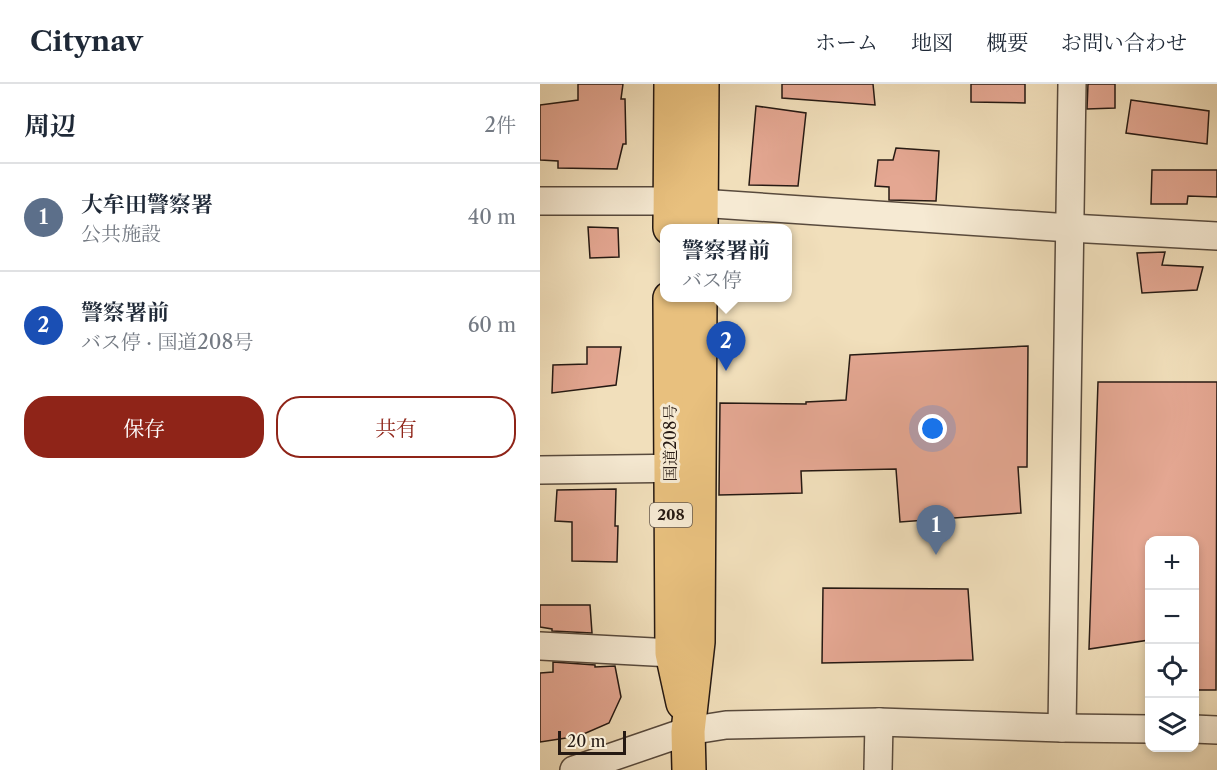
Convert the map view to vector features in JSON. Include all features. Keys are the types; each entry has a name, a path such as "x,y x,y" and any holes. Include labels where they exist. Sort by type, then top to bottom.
{"highway":[{"path":"670,84 685,215"},
{"path":"685,215 702,84"},
{"name":"国道208号","path":"670,302 685,468 685,648 689,770"},
{"name":"国道208号","path":"685,468 700,302"}],"street":[{"path":"1062,728 1072,84"},
{"path":"540,201 685,215 1071,228 1217,236"},
{"path":"540,470 685,468"},
{"path":"540,646 685,648"},
{"path":"878,770 879,722"},
{"path":"574,770 688,731 726,725 879,722 1145,729"},
{"path":"1199,729 1217,730"}],"building":[{"path":"578,84 623,84 621,99 625,99 626,144 623,144 617,169 558,168 558,161 540,160 540,105 578,100"},
{"path":"782,84 873,84 875,105 782,98"},
{"path":"971,84 1025,84 1025,103 971,102"},
{"path":"1088,84 1115,84 1115,108 1087,109"},
{"path":"1131,100 1209,111 1207,144 1126,133"},
{"path":"756,106 806,113 798,186 749,185"},
{"path":"896,148 939,151 936,201 889,200 889,187 875,186 878,160 893,160"},
{"path":"1152,170 1217,170 1217,197 1188,196 1187,204 1151,204"},
{"path":"588,227 618,228 619,257 590,258"},
{"path":"1165,252 1162,265 1203,267 1197,290 1142,293 1137,253"},
{"path":"1028,346 1027,467 1018,467 1021,513 900,522 896,469 801,471 802,493 719,495 720,403 806,404 806,402 846,400 850,355"},
{"path":"587,347 621,347 616,385 552,393 553,365 587,364"},
{"path":"1098,382 1217,382 1216,690 1199,690 1199,536 1145,536 1145,641 1089,649"},
{"path":"616,489 617,562 572,561 572,522 555,521 557,490"},
{"path":"823,588 968,589 973,660 822,663"},
{"path":"540,605 590,605 592,633 552,631 552,629 540,627"},
{"path":"553,662 595,665 595,667 615,666 621,697 609,723 579,736 540,742 540,673 553,672"}],"place":[{"name":"警察署前","path":"726,371"},
{"name":"大牟田警察署","path":"936,555"}]}
